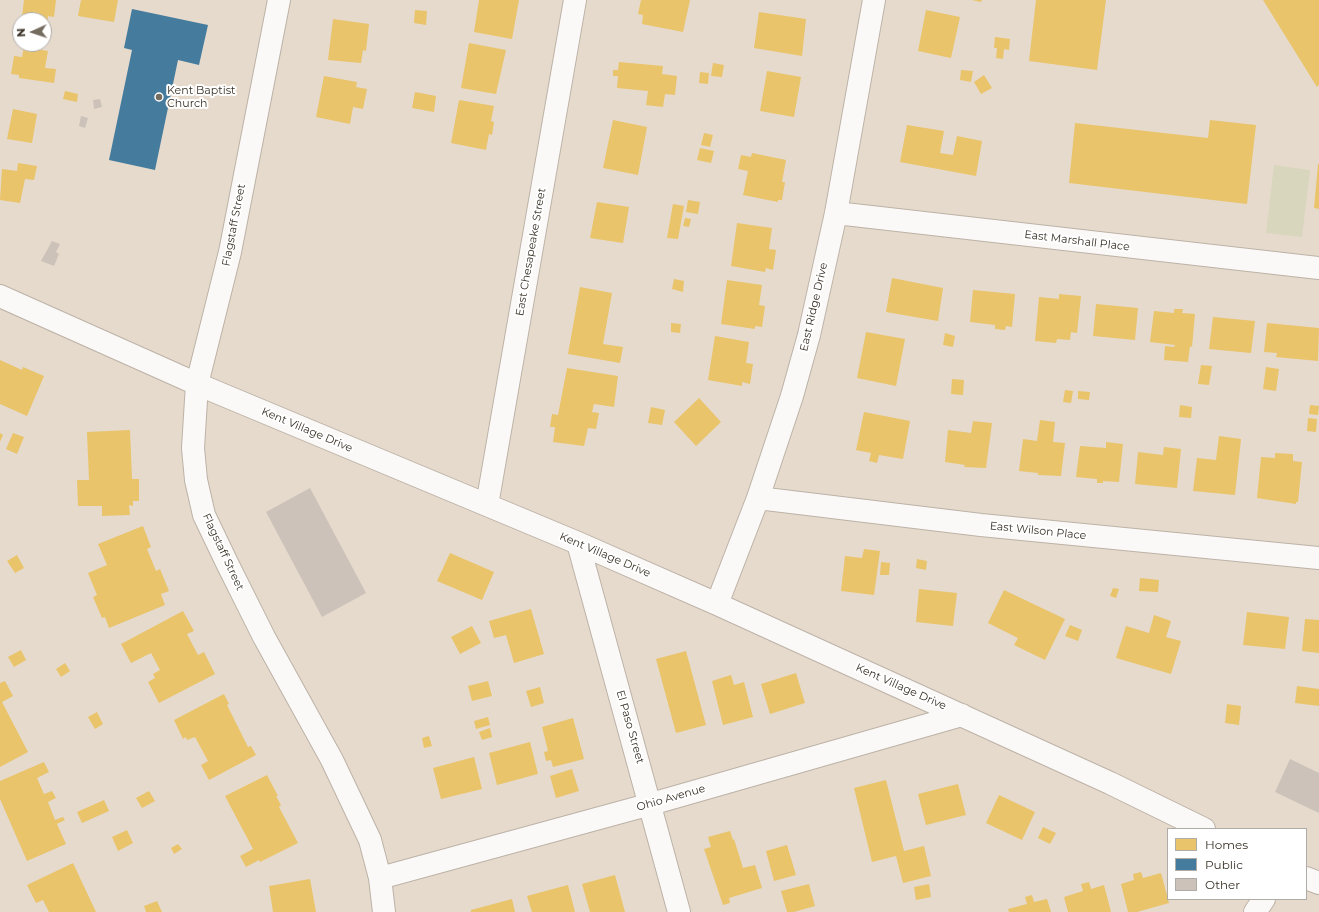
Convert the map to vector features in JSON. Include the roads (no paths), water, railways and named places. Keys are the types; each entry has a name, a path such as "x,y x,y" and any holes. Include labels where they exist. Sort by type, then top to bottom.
{"street":[{"name":"Flagstaff Street","path":"279,0 230,252 197,384 193,448 196,480 204,515 264,637 358,810 370,840 380,878 384,912"},
{"name":"East Chesapeake Street","path":"487,505 575,0"},
{"name":"East Ridge Drive","path":"717,604 758,498 792,396 809,335 836,213 874,0"},
{"name":"East Marshall Place","path":"836,213 1319,268"},
{"name":"Kent Village Drive","path":"0,296 197,384 578,543 717,604 1110,783 1202,828"},
{"name":"East Wilson Place","path":"758,498 981,525 1319,558"},
{"name":"El Paso Street","path":"578,543 651,804 679,912"},
{"name":"Ohio Avenue","path":"380,878 651,804 962,715"},
{"path":"1307,878 1319,883"},
{"path":"1255,912 1263,900"}],"place":[{"name":"Kent Baptist Church","path":"159,97"}]}
